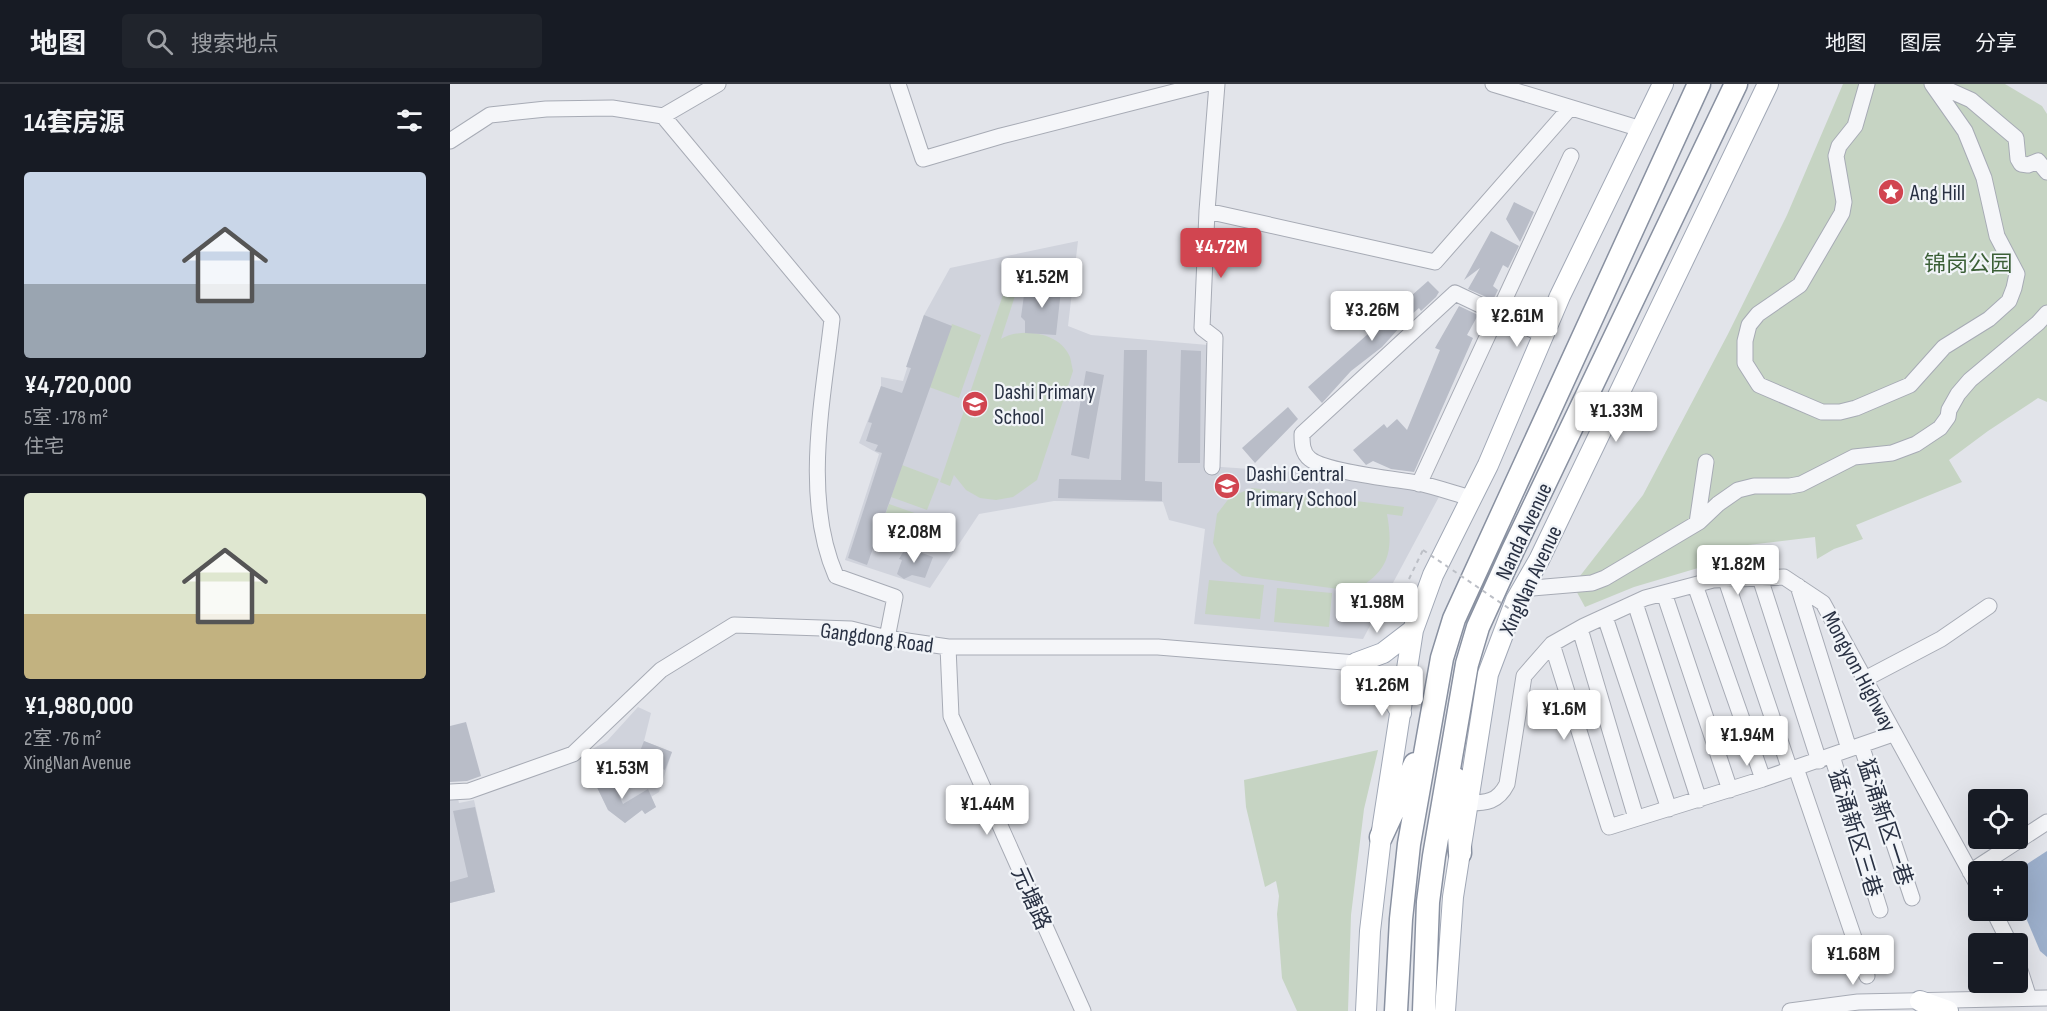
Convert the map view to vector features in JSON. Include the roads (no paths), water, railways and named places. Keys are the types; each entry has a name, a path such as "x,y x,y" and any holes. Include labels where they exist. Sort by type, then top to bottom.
{"highway":[{"name":"Nanda Avenue","path":"1396,1011 1401,919 1409,844 1442,658 1454,619 1699,84"},
{"name":"Nanda Avenue","path":"1424,1011 1428,902 1434,856 1467,664 1478,627 1736,84"},
{"path":"1381,837 1429,736"},
{"path":"1454,739 1460,853"}],"main road":[{"path":"1366,1011 1370,931 1381,837 1413,630 1433,575 1499,441 1543,335 1663,84"},
{"name":"XingNan Avenue","path":"1445,1011 1453,897 1488,674 1522,589 1539,560 1768,84"},
{"path":"1356,663 1383,653 1413,630"},
{"path":"1356,663 1378,678 1390,692 1401,713"},
{"path":"1920,1001 1948,1011"}],"street":[{"path":"450,141 490,115 546,109 612,108 663,116 718,84"},
{"path":"898,84 923,159 1001,136 1205,84"},
{"path":"1212,467 1215,338 1202,328 1207,211 1217,84"},
{"path":"1493,84 1641,129"},
{"path":"1867,84 1855,126 1839,146 1836,156 1844,202 1842,213 1800,285 1758,314 1749,325 1745,341 1745,363 1759,385 1822,412 1840,412 1856,408 1910,385 1944,347 1989,319 2009,301 2014,288 2017,274 1996,236 1984,178 1965,131 1933,84"},
{"path":"1933,84 1971,100 2016,138 2018,159 2021,164 2028,165 2038,161 2047,172"},
{"path":"1207,211 1435,262 1570,108"},
{"path":"663,116 832,319 818,440 820,523 826,553 836,576 895,597 887,638"},
{"path":"1419,484 1570,156"},
{"path":"1471,498 1317,462 1310,459 1302,447 1302,434 1455,293 1543,335"},
{"path":"1522,589 1592,583 1605,579 1697,523 1726,497 1738,490 1754,486 1790,486 1815,478 1839,463 1854,457 1892,453 1916,444 1940,428 1948,417 1949,410 1958,394 1970,380 2047,313"},
{"path":"1697,523 1706,462"},
{"name":"Mongyon Highway","path":"1468,803 1490,802 1502,795 1507,784 1524,676 1552,644 1635,603 1664,593 1726,580 1784,577 1823,603 1968,868"},
{"name":"猛涌新区三巷","path":"1760,578 1880,910"},
{"path":"1726,580 1868,976"},
{"path":"1695,585 1763,779"},
{"name":"猛涌新区一巷","path":"1798,586 1912,898"},
{"path":"1664,593 1730,790"},
{"path":"1635,603 1699,800"},
{"path":"1865,679 1941,639 1989,606"},
{"path":"1605,617 1669,809"},
{"name":"Gangdong Road","path":"450,792 469,791 573,754 662,670 734,625 851,629 887,638 948,647 1158,647 1356,663"},
{"path":"1580,629 1636,818"},
{"path":"1552,644 1609,827 1730,790 1893,734"},
{"name":"元塘路","path":"948,647 951,716 1083,1011"},
{"path":"1987,861 2047,822"},
{"path":"2027,993 2029,998"},
{"path":"1790,1011 1858,1002 2047,998"}],"water":[{"path":"2047,851 2047,957 2040,951 2027,921 2028,863"}],"place":[{"name":"Ang Hill","path":"1891,192"},
{"name":"Dashi Primary School","path":"975,404"},
{"name":"Dashi Central Primary School","path":"1227,486"}],"park label":[{"name":"锦岗公园","path":"1968,263"}]}
